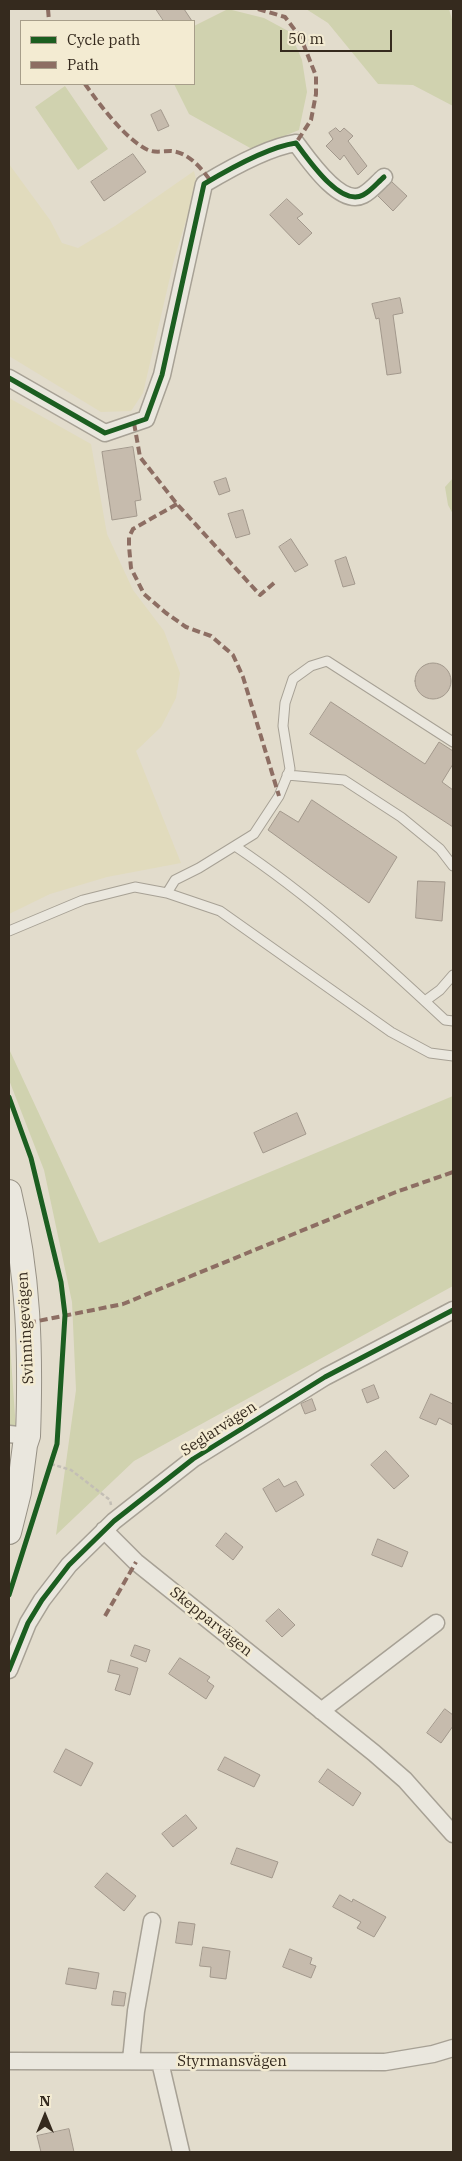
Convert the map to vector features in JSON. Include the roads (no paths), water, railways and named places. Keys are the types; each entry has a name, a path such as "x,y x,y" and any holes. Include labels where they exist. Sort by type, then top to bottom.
{"main road":[{"name":"Svinningevägen","path":"9,1192 22,1254 27,1297 29,1347 18,1435 24,1444 19,1492 9,1532"}],"street":[{"path":"9,378 105,433 146,419 162,375 204,184 226,171 286,144 296,143 310,162 335,189 350,197 362,195 384,177"},
{"name":"Seglarvägen","path":"9,1670 28,1623 42,1600 69,1565 109,1526 193,1459 325,1377 453,1310"},
{"name":"Skepparvägen","path":"109,1526 136,1562 321,1710 404,1780 453,1834"},
{"path":"321,1710 436,1623"},
{"path":"131,2060 136,2011 152,1921"},
{"name":"Styrmansvägen","path":"9,2061 385,2062 433,2054 453,2048"},
{"path":"160,2062 181,2152"}],"lane":[{"path":"167,893 175,880 199,868 254,834 279,796 290,768 283,726 286,703 293,679 311,666 327,661 453,742"},
{"path":"287,775 344,780 401,817 440,849 453,866"},
{"path":"235,846 268,868 312,903 445,1020 453,1021"},
{"path":"9,931 83,900 134,887 167,893 220,911 391,1032 430,1053 453,1056"},
{"path":"425,1001 440,990 453,975"}]}
